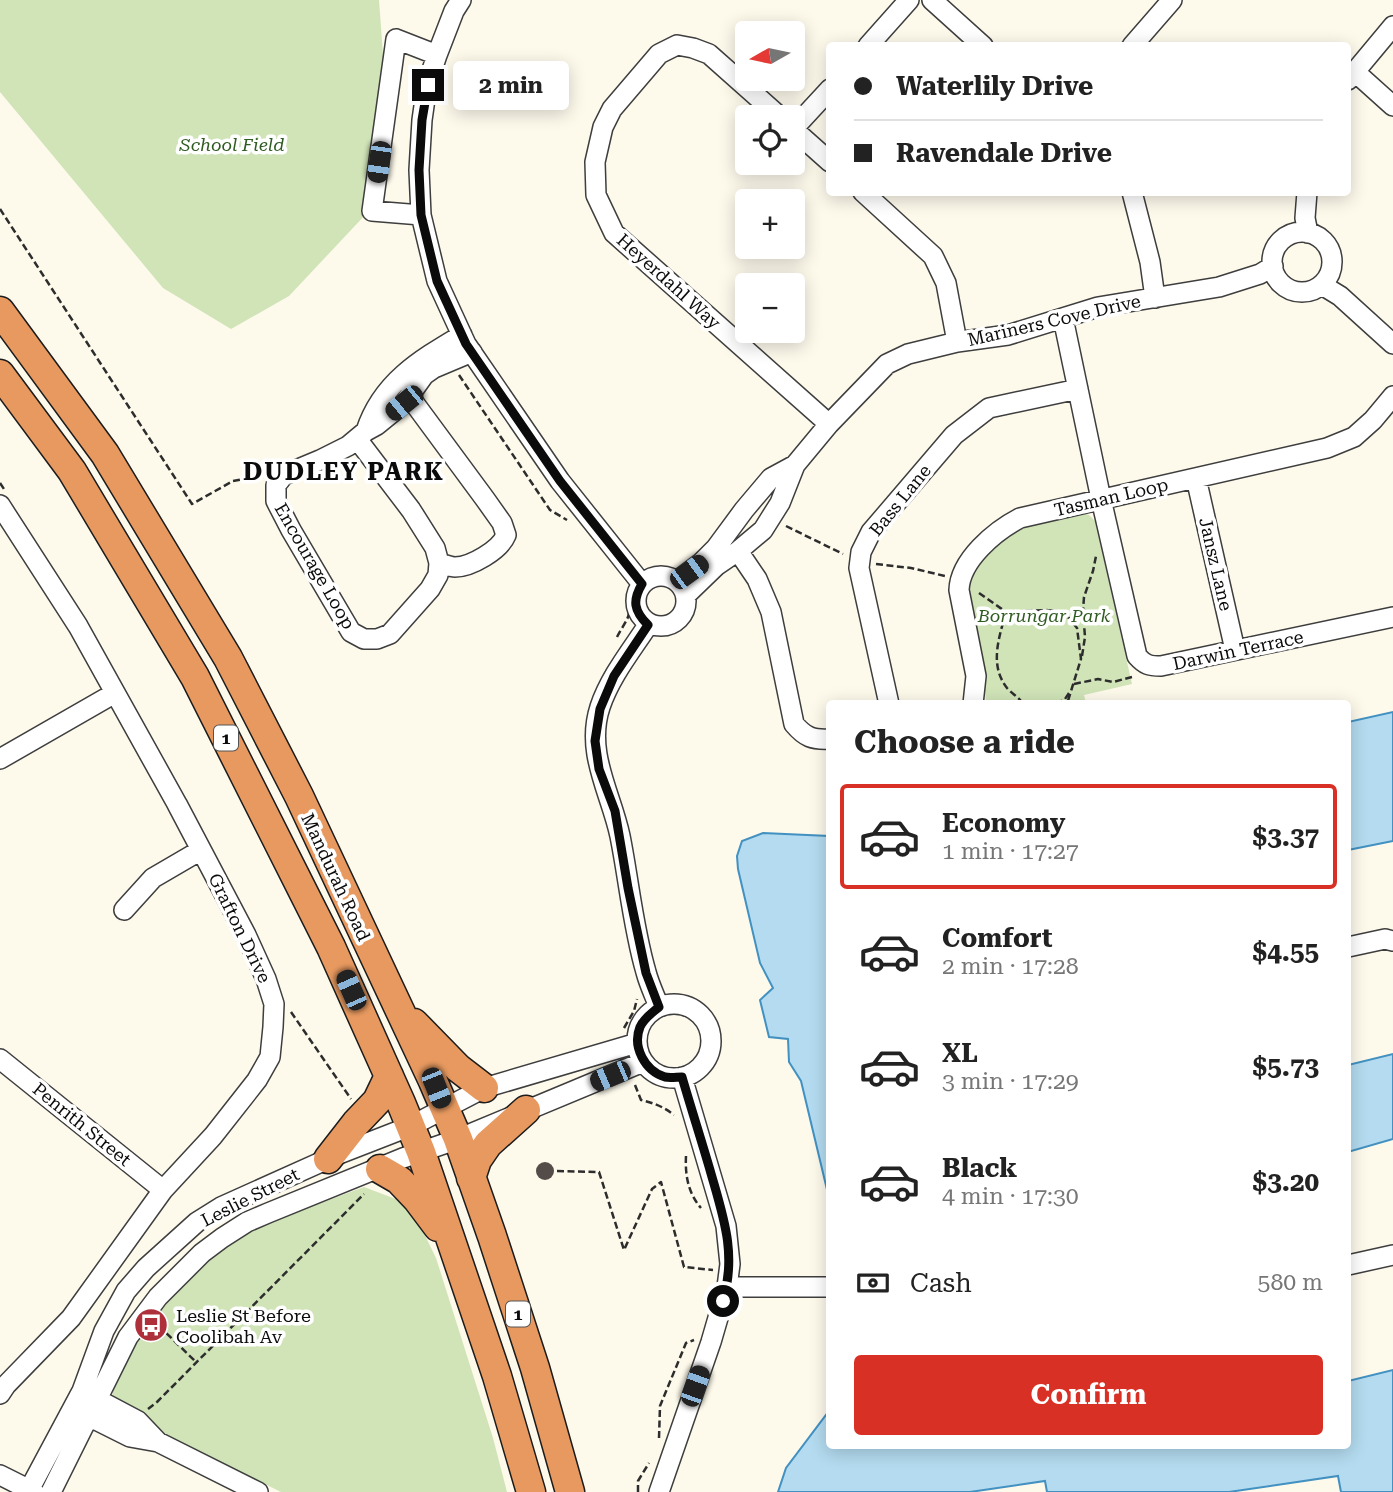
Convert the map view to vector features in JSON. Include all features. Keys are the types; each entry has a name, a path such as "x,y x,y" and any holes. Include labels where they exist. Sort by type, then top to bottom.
{"highway":[{"name":"Mandurah Road","path":"0,311 105,454 228,657 299,796 400,1009 457,1139 535,1368 570,1492"},
{"name":"Mandurah Road","path":"0,374 72,471 195,677 331,947 421,1152 497,1376 531,1492"},
{"path":"400,1009 458,1068 484,1088"},
{"path":"328,1158 376,1101 388,1076"},
{"path":"471,1178 477,1160 488,1144 526,1110"},
{"path":"374,1180 399,1180 417,1199 454,1250"}],"street":[{"path":"461,0 437,55 422,120 419,170 421,215 437,281 472,352 634,586 638,613 648,625 663,627 674,624 684,612 681,588 664,576 634,586"},
{"path":"872,42 909,0"},
{"path":"932,0 979,42"},
{"path":"1135,42 1172,0"},
{"path":"1393,26 1351,76 1393,106"},
{"path":"421,215 372,211 396,38 437,55"},
{"name":"Heyerdahl Way","path":"766,105 709,54 677,46 659,54 612,109 603,127 595,162 596,195 614,233 830,424"},
{"path":"805,116 826,93"},
{"path":"805,140 826,158"},
{"path":"867,196 933,256 946,283 957,342"},
{"path":"1133,196 1150,262 1155,298"},
{"path":"1307,196 1305,219 1308,233"},
{"path":"1299,232 1317,236 1324,242 1332,259 1328,277 1322,285 1305,292 1287,288 1275,275 1273,266 1276,247 1282,240 1299,232"},
{"name":"Mariners Cove Drive","path":"681,588 771,478 794,465 887,364 908,354 957,342 1008,335 1098,307 1219,287 1260,274 1273,266"},
{"path":"1322,285 1340,296 1393,344"},
{"path":"1063,318 1137,656 1144,664"},
{"path":"409,396 502,523 506,535 503,541 489,553 468,564 455,567 439,563 435,548 361,435 392,384 418,362 462,335"},
{"name":"Encourage Loop","path":"439,563 438,575 430,589 390,634 377,639 364,639 351,632 290,530 276,501 276,485 284,475 348,446 404,403 424,375 472,352"},
{"name":"Bass Lane","path":"860,559 871,532 954,435 989,408 1078,389"},
{"name":"Tasman Loop","path":"973,700 976,676 959,590 960,580 966,566 984,544 1006,525 1020,518 1328,449 1354,437 1393,396"},
{"name":"Mariners Cove Drive","path":"681,588 706,574 762,530 780,503 794,465"},
{"name":"Jansz Lane","path":"1196,478 1235,650"},
{"name":"Grafton Drive","path":"0,505 78,626 177,804 246,935 274,1004 270,1057 257,1080 213,1136 163,1190 71,1318 0,1394"},
{"path":"738,551 757,579 771,612 794,724 803,735 814,739 826,738"},
{"path":"860,559 859,568 888,700"},
{"name":"Darwin Terrace","path":"1144,664 1161,666 1393,617"},
{"path":"648,625 614,676 600,709 595,741 599,769 615,811 646,973 659,1007"},
{"path":"0,759 115,693"},
{"path":"124,910 153,878 201,850"},
{"path":"1351,946 1385,939 1393,941"},
{"path":"445,1109 484,1088 630,1037 659,1007 674,1004 689,1007 702,1016 709,1030 711,1045 707,1060 696,1071 682,1077 666,1077 651,1070 643,1062 630,1037"},
{"path":"457,1139 643,1062"},
{"name":"Penrith Street","path":"4,1069 163,1190"},
{"path":"659,1492 711,1342 722,1279 730,1264 726,1226 682,1077"},
{"name":"Leslie Street","path":"51,1492 86,1404 104,1331 126,1291 146,1269 197,1222 221,1207 445,1109"},
{"name":"Leslie Street","path":"31,1491 128,1337 158,1297 202,1253 247,1222 318,1192 374,1180 421,1152 457,1139"},
{"path":"1351,1264 1393,1255"},
{"path":"722,1279 826,1287"},
{"path":"86,1404 138,1422 158,1442 248,1490"},
{"path":"0,1475 31,1491"}],"path":[{"path":"0,209 192,504 233,481 268,475"},
{"path":"450,361 550,510 566,519 574,528"},
{"path":"770,518 845,556 875,564 911,568"},
{"path":"1068,700 1081,659 1085,637 1084,597 1093,571 1096,548"},
{"path":"614,643 630,616 629,602 634,586"},
{"path":"1020,700 1009,691 997,663 996,650 1006,612 1060,612 1077,628 1081,659"},
{"path":"1073,684 1098,679 1113,682 1134,677 1144,664"},
{"path":"1063,700 1073,684"},
{"path":"630,1037 637,1002 636,991"},
{"path":"557,1171 599,1172 624,1250 652,1189 662,1182 684,1267 722,1279"},
{"path":"143,1413 196,1363 374,1180"},
{"path":"151,1325 159,1326 196,1363"},
{"path":"659,1439 660,1406 665,1393 686,1343 700,1338"},
{"path":"638,1492 638,1481 651,1460"}],"green space":[{"name":"School Field","path":"0,0 379,0 385,82 367,213 289,296 231,329 163,288 0,92"},
{"name":"Borrungar Park","path":"1080,512 1095,521 1132,684 1084,695 1085,700 986,700 983,664 965,588 974,571 1008,534 1038,520"},
{"path":"364,1187 401,1201 415,1215 436,1258 493,1438 507,1492 281,1492 169,1436 112,1399 115,1380 162,1299 221,1247 272,1221"}],"water":[{"path":"1393,712 1393,841 1351,849 1351,721"},
{"path":"763,833 826,836 826,1185 801,1081 789,1062 788,1039 769,1037 760,1000 773,988 760,963 738,869 737,856 742,841"},
{"path":"1393,1054 1393,1139 1351,1151 1351,1064"},
{"path":"1393,1370 1393,1492 1341,1492 1338,1476 1229,1492 1047,1492 1045,1481 970,1492 778,1492 786,1468 826,1415 826,1449 1351,1449 1351,1380"}],"building":[{"path":"541,1162 549,1162 554,1171 552,1178 541,1180 536,1175 536,1167"}],"place":[{"name":"Leslie St Before Coolibah Av","path":"151,1325"}],"district":[{"name":"DUDLEY PARK","path":"344,472"}],"route":[{"path":"428,85 422,120 419,170 421,215 437,281 466,344 560,481 642,584 636,595 636,607 648,625 614,676 600,709 595,741 599,769 615,811 646,973 659,1007 648,1016 640,1028 638,1043 643,1062 651,1070 666,1077 682,1077 726,1226 730,1264 723,1301"}]}
